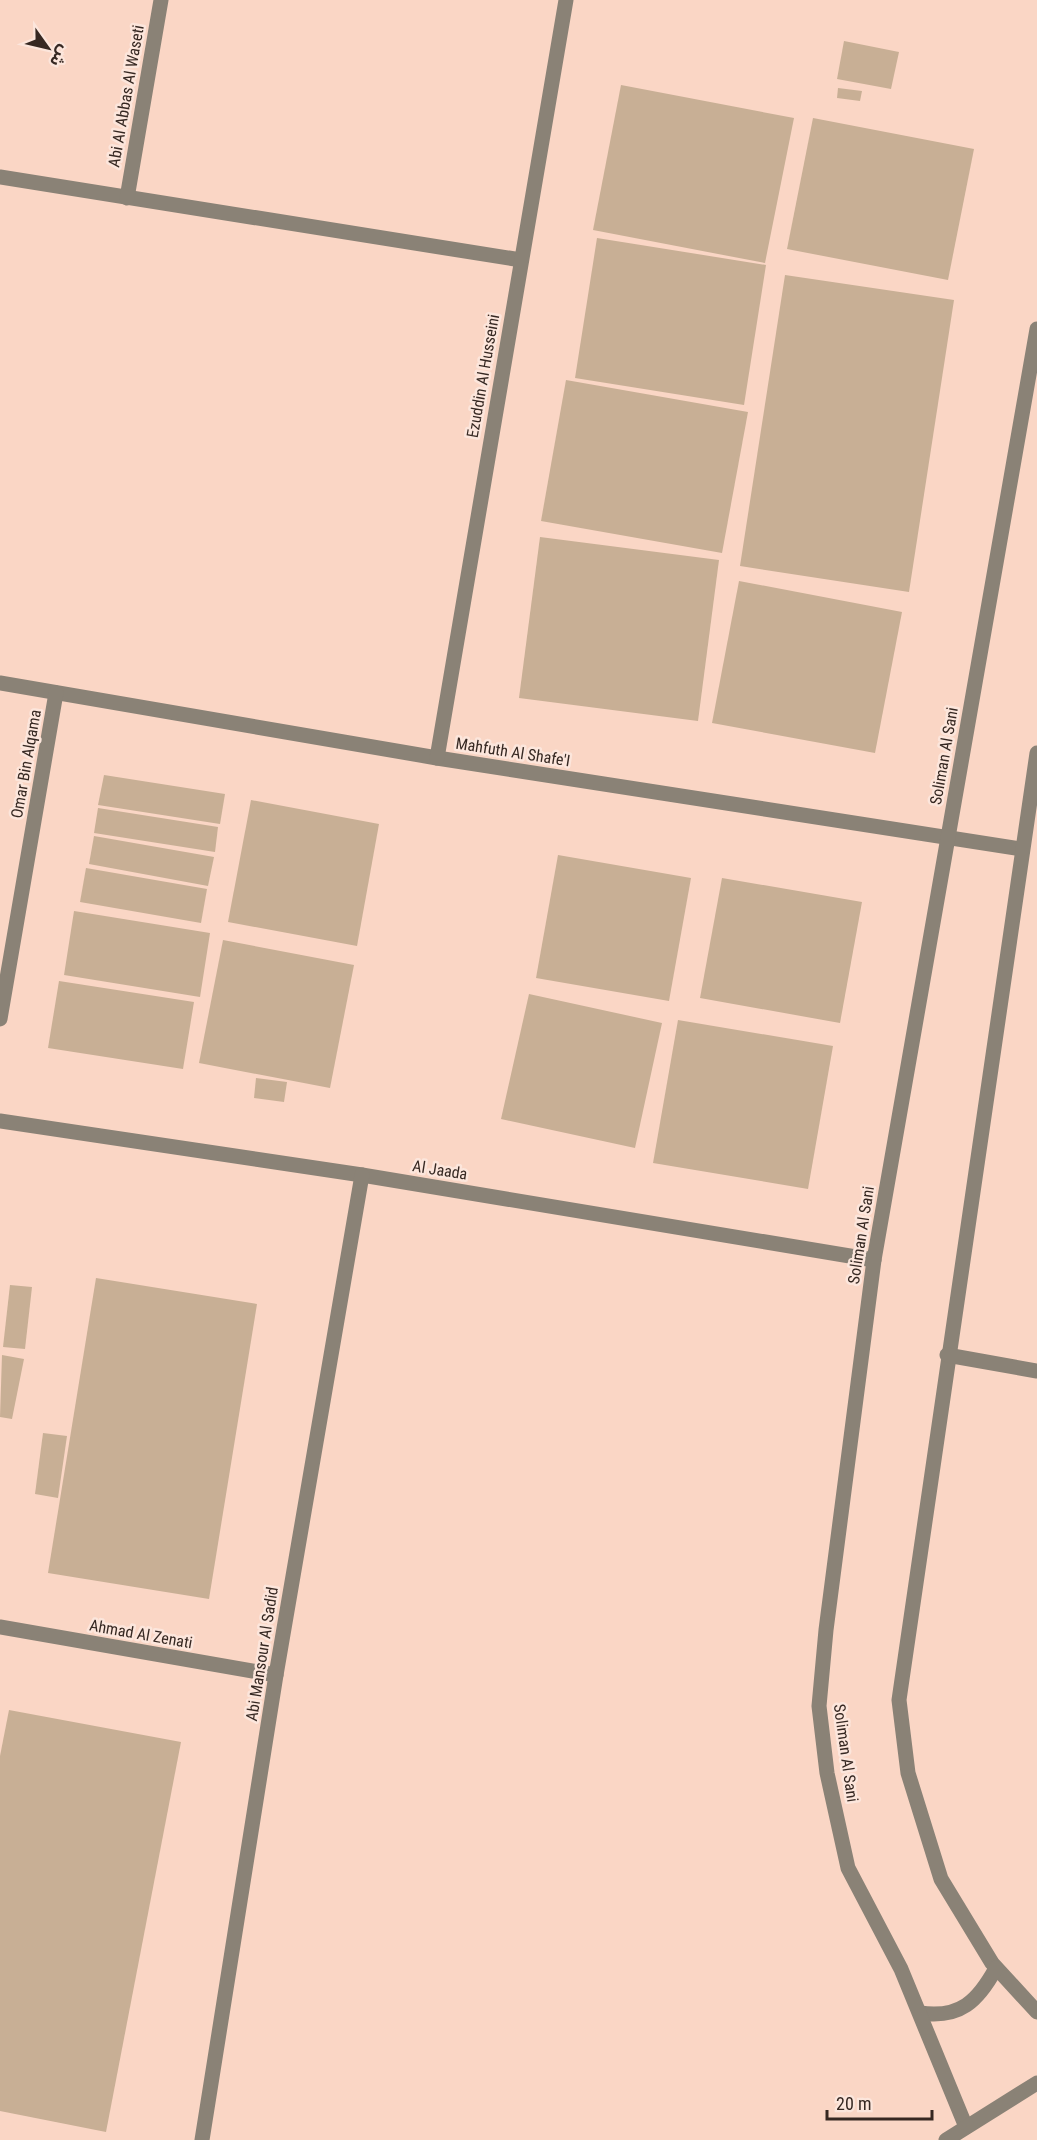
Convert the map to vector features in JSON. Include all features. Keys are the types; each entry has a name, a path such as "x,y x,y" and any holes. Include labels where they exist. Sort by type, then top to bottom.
{"street":[{"name":"Abi Al Abbas Al Waseti","path":"127,198 161,0"},
{"name":"Ezuddin Al Husseini","path":"437,758 566,0"},
{"path":"0,177 521,260"},
{"name":"Soliman Al Sani","path":"966,2127 901,1969 848,1868 827,1773 819,1706 826,1630 874,1260 1037,329"},
{"name":"Mahfuth Al Shafe'I","path":"0,683 437,758 1021,849"},
{"name":"Omar Bin Alqama","path":"0,1019 56,693"},
{"path":"1037,753 1021,849 898,1700 908,1773 941,1879 996,1968 1037,2012"},
{"name":"Al Jaada","path":"0,1121 362,1175 874,1260"},
{"name":"Abi Mansour Al Sadid","path":"202,2140 276,1676 362,1175"},
{"path":"948,1355 1037,1371"},
{"name":"Ahmad Al Zenati","path":"0,1627 276,1676"},
{"path":"920,2013 940,2016 960,2009 985,1988 996,1968"},
{"path":"946,2140 1037,2083"}],"building":[{"path":"844,41 899,52 891,89 837,79"},
{"path":"621,85 794,118 765,263 593,230"},
{"path":"838,88 862,91 860,101 837,98"},
{"path":"813,118 974,149 948,280 787,249"},
{"path":"597,238 766,265 744,405 575,378"},
{"path":"785,275 954,300 909,592 740,566"},
{"path":"566,380 748,412 722,553 541,521"},
{"path":"540,537 719,560 698,721 519,698"},
{"path":"739,581 902,612 875,753 712,723"},
{"path":"104,775 225,794 220,824 98,805"},
{"path":"251,800 379,824 357,946 228,922"},
{"path":"98,808 218,827 215,852 94,833"},
{"path":"94,836 214,857 208,886 89,864"},
{"path":"558,855 691,878 669,1001 536,978"},
{"path":"86,868 207,889 201,923 80,902"},
{"path":"722,878 862,902 840,1023 700,998"},
{"path":"74,911 210,933 200,997 64,975"},
{"path":"223,940 354,965 330,1088 199,1063"},
{"path":"59,981 194,1002 183,1069 48,1048"},
{"path":"529,994 662,1023 635,1148 501,1119"},
{"path":"678,1020 833,1046 808,1189 653,1163"},
{"path":"256,1078 287,1082 284,1102 254,1098"},
{"path":"96,1278 257,1304 209,1599 48,1573"},
{"path":"10,1285 32,1287 25,1349 3,1347"},
{"path":"2,1355 24,1359 12,1419 0,1417"},
{"path":"43,1433 67,1436 58,1498 35,1494"},
{"path":"9,1710 181,1742 106,2132 0,2111 0,1756"}]}
